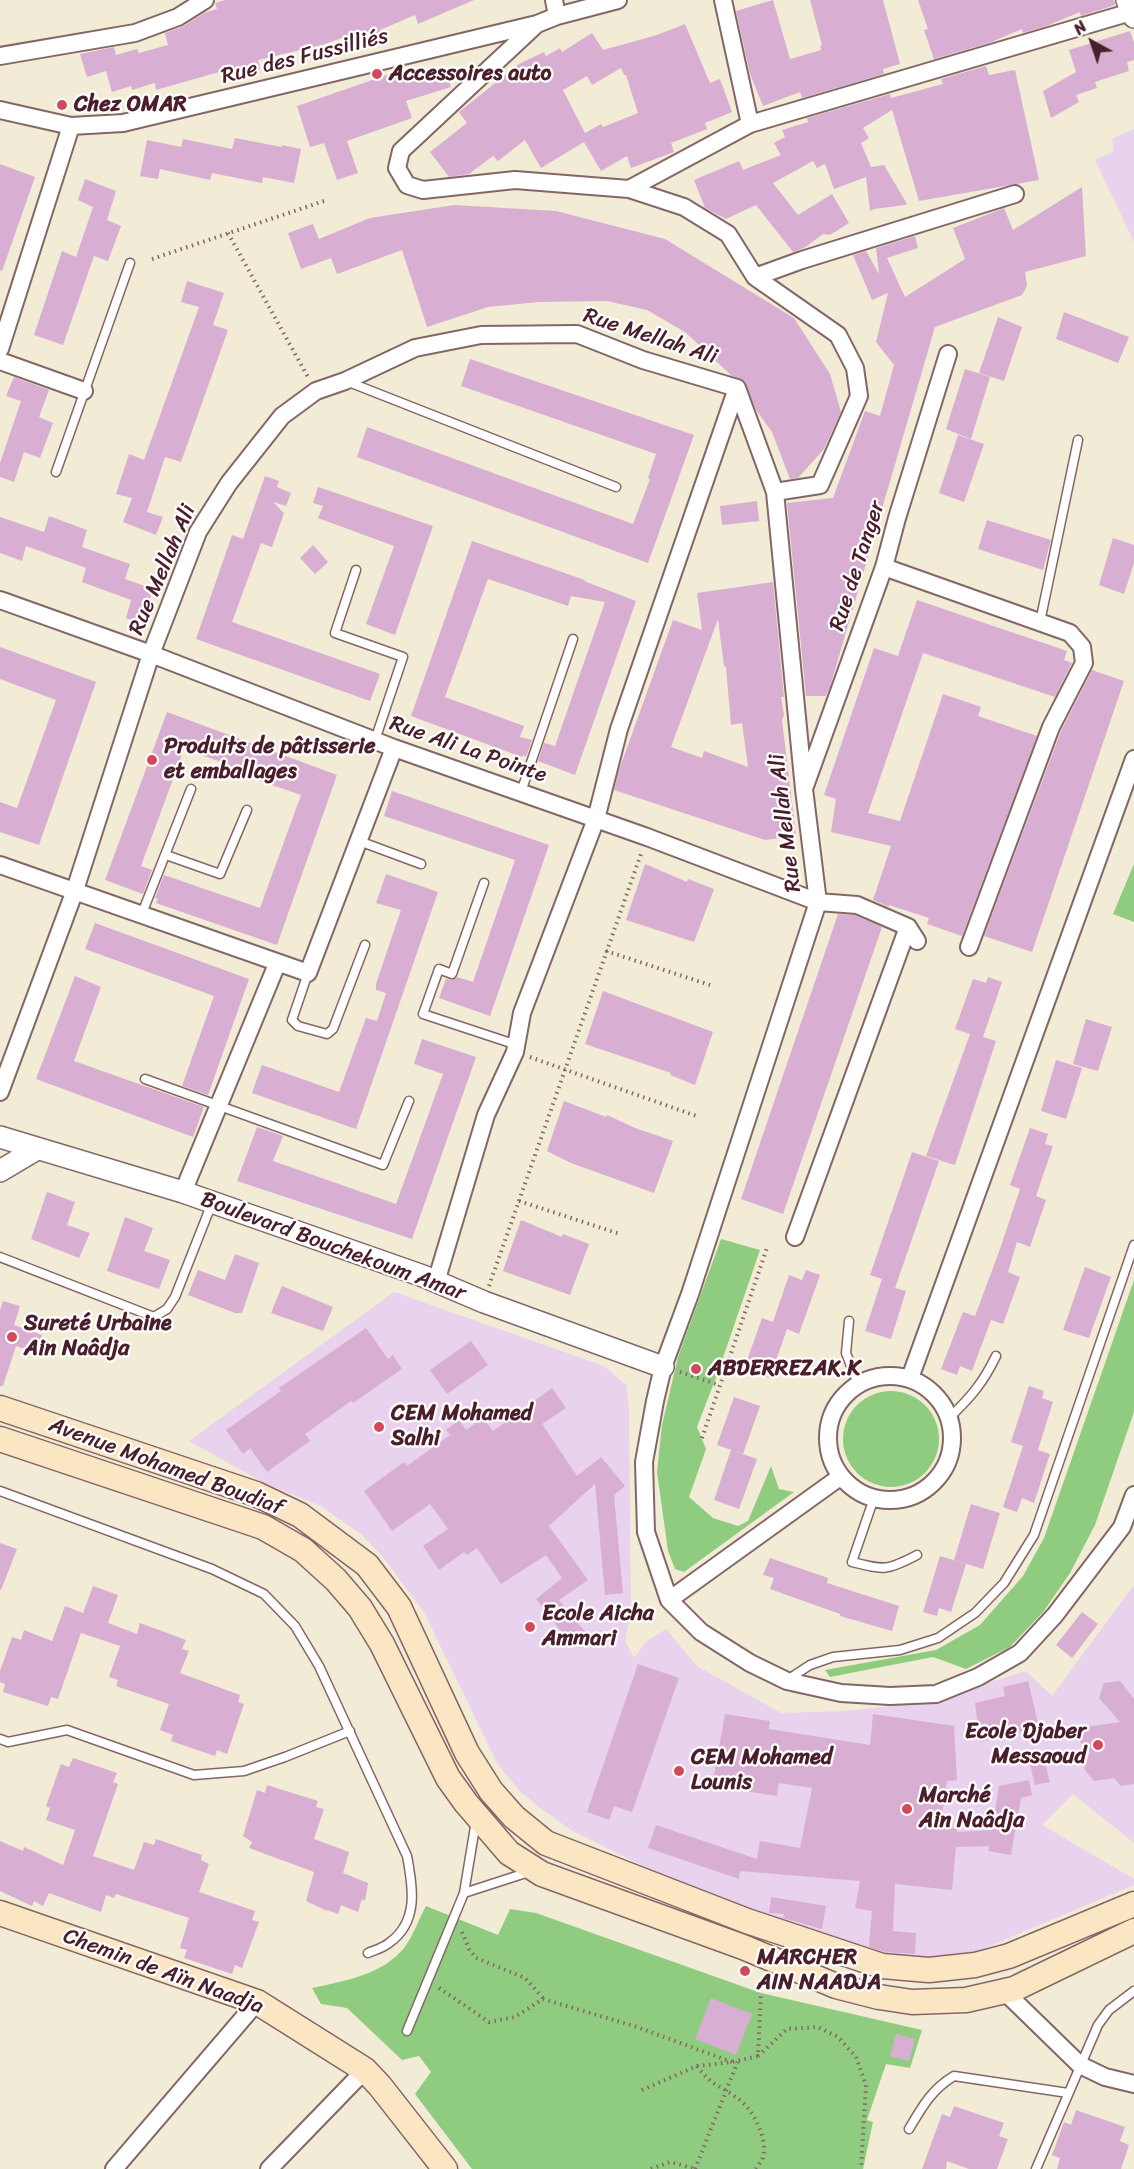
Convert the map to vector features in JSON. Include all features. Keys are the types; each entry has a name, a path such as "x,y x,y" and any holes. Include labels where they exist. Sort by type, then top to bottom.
{"main road":[{"name":"Avenue Mohamed Boudiaf","path":"0,1408 256,1494 300,1515 367,1565 399,1607 467,1753 491,1791 514,1817 546,1843 747,1921 882,1966 929,1970 986,1962 1020,1952 1134,1904"},
{"name":"Avenue Mohamed Boudiaf","path":"0,1439 263,1527 303,1550 336,1580 360,1608 387,1654 448,1778 509,1853 536,1870 743,1947 836,1986 912,2002 966,2000 1014,1989 1134,1930"},
{"name":"Chemin de Aïn Naadja","path":"0,1913 257,2002 365,2070 445,2169"}],"street":[{"path":"0,56 135,33 178,17 205,0"},
{"name":"Rue des Fussilliés","path":"0,110 71,126 135,121 537,24 556,8 618,0"},
{"path":"723,0 750,124"},
{"path":"629,189 750,124 1131,10"},
{"path":"537,24 401,151 397,168 406,185 423,190 515,180 629,189 684,207 728,234 755,277 838,335 855,368 859,396 820,485 775,492"},
{"path":"0,349 71,126"},
{"path":"755,277 1015,194"},
{"name":"Rue Mellah Ali","path":"0,1092 74,893 151,654 198,532 223,493 282,416 316,391 345,381 415,348 481,335 577,334 643,360 737,388 775,492 804,789 818,902"},
{"name":"Rue de Tanger","path":"804,789 884,567 948,354"},
{"path":"0,361 84,391"},
{"path":"436,1282 486,1115 516,1049 522,1013 596,819 619,729 737,388"},
{"path":"884,567 1070,633 1082,647 1084,663 1051,727 969,947"},
{"name":"Rue Ali La Pointe","path":"0,600 151,654 394,748 647,837 818,902 857,905 912,934 795,1237"},
{"path":"0,865 74,893 308,973 394,748"},
{"path":"910,1378 1134,759"},
{"path":"818,902 693,1283 663,1367 655,1401 644,1462 645,1532 669,1600 701,1632 750,1663 787,1681 841,1694 890,1696 936,1694 978,1677 1020,1653 1128,1530 1134,1495"},
{"path":"183,1192 277,964"},
{"name":"Boulevard Bouchekoum Amar","path":"0,1137 183,1192 423,1276 484,1302 663,1367"},
{"path":"0,1171 37,1149"},
{"path":"892,1375 910,1378 937,1396 949,1418 952,1447 947,1464 934,1482 919,1493 898,1500 883,1500 862,1494 840,1477 836,1469 828,1441 832,1415 842,1399 858,1384 877,1377 892,1375"},
{"path":"669,1600 840,1477"},
{"path":"1004,1991 1080,2065 1105,2077 1134,2084"},
{"path":"114,2169 257,2002"},
{"path":"269,2169 365,2070"}],"lane":[{"path":"56,472 130,264"},
{"path":"345,381 616,487"},
{"path":"1040,622 1078,440"},
{"path":"356,570 335,633 403,657 375,740"},
{"path":"521,792 573,639"},
{"path":"141,916 191,789"},
{"path":"166,855 220,874 247,810"},
{"path":"359,841 421,864"},
{"path":"484,883 452,974 439,969 423,1014 516,1049"},
{"path":"308,973 292,1020 298,1026 327,1034 333,1029 365,945"},
{"path":"145,1079 384,1165 409,1101"},
{"path":"0,1257 154,1317 167,1309 175,1297 212,1203"},
{"path":"787,1681 810,1665 833,1657 900,1650 938,1638 975,1613 1004,1583 1034,1535 1134,1245"},
{"path":"849,1321 846,1353 858,1384"},
{"path":"949,1418 969,1400 985,1379 996,1356"},
{"path":"0,1491 213,1569 264,1594 295,1626 319,1666 407,1856 412,1881 412,1909 405,1929 388,1944 368,1953"},
{"path":"874,1498 852,1562 881,1569 896,1566 917,1555"},
{"path":"0,1739 8,1742 67,1730 194,1775 244,1771 350,1731"},
{"path":"407,2031 464,1893 477,1815"},
{"path":"464,1893 536,1870"},
{"path":"1036,2169 1098,2025 1109,2010 1134,1991"},
{"path":"909,2129 927,2098 942,2083 954,2076 1068,2093"}],"path":[{"path":"152,259 327,200"},
{"path":"228,233 316,391"},
{"path":"484,1302 647,837"},
{"path":"606,951 710,985"},
{"path":"516,1049 564,1069 699,1117"},
{"path":"519,1201 620,1234"},
{"path":"702,1438 768,1245"},
{"path":"663,1367 719,1385"},
{"path":"450,1927 462,1932 476,1958 525,1978 543,1999 637,2027 732,2062"},
{"path":"428,1980 489,2022 515,2017 543,1999"},
{"path":"758,2056 761,1993"},
{"path":"642,2091 697,2066 758,2056 788,2029 818,2027 838,2037 856,2056 866,2085 861,2169"},
{"path":"651,2169 670,2163 696,2169 738,2060"},
{"path":"697,2066 705,2078 741,2102 755,2120 764,2140 763,2156 756,2169"}],"shaded area":[{"path":"1134,129 1134,242 1095,160 1114,151 1112,139"},
{"path":"394,1292 604,1366 626,1385 629,1410 631,1612 625,1641 634,1658 646,1642 666,1629 697,1666 781,1713 846,1711 928,1702 1026,1671 1052,1696 1134,1585 1134,1843 1073,1794 1042,1825 1134,1879 1134,1885 959,1959 912,1960 863,1952 733,1911 571,1830 543,1810 521,1792 498,1765 424,1612 382,1556 362,1535 321,1506 266,1484 189,1441"}],"green space":[{"path":"1134,864 1134,922 1113,914"},
{"path":"721,1239 760,1250 697,1427 706,1449 689,1497 713,1518 738,1526 748,1521 771,1466 779,1489 794,1492 684,1572 675,1569 668,1551 657,1472 662,1425 678,1357"},
{"path":"1134,1280 1134,1412 1095,1525 1070,1573 1044,1611 1010,1647 966,1669 933,1657 830,1677 825,1670 936,1650 980,1625 1023,1576 1044,1538"},
{"path":"882,1391 900,1391 918,1399 931,1412 939,1430 936,1458 918,1479 900,1487 882,1487 864,1479 851,1466 843,1448 843,1430 851,1412 864,1399"},
{"path":"426,1906 498,1935 510,1909 536,1913 761,1993 922,2030 910,2068 886,2064 867,2120 873,2122 863,2169 472,2169 415,2094 431,2072 419,2056 402,2060 347,2008 321,2004 312,1988 337,1983 385,1965 404,1948"}],"building":[{"path":"225,0 474,0 418,24 415,15 380,30 381,32 357,38 356,33 322,45 258,60 260,69 235,76 233,68 156,90 155,83 132,90 131,86 112,92 106,71 87,77 80,54 114,47 116,55 137,49 139,53 168,45 165,33 184,26 204,13 217,9 215,3"},
{"path":"773,0 790,59 821,50 822,45 810,0 883,0 900,64 883,69 884,74 802,98 800,92 763,106 750,74 736,11"},
{"path":"918,0 1114,0 1115,5 1081,16 1080,12 1023,33 1022,29 989,43 934,59 924,30 928,29"},
{"path":"685,24 710,83 720,79 732,112 705,123 707,129 671,143 674,152 631,168 627,156 601,171 584,142 541,168 525,140 498,161 493,156 469,174 449,177 430,152 467,123 459,112 519,64 544,52 546,56 560,48 562,52 592,33 603,50 657,35","holes":["621,68 626,75 638,113 603,127 601,124 585,133 563,90 587,76 592,85"]},
{"path":"1130,31 1134,43 1134,60 1127,62 1129,71 1095,82 1097,88 1076,95 1079,102 1051,118 1043,91 1076,72 1069,50"},
{"path":"986,66 989,75 1015,70 1039,180 919,201 892,110 863,128 869,138 861,143 871,167 884,165 907,204 870,211 866,177 834,189 825,164 817,168 813,161 773,183 798,215 832,194 849,223 830,235 823,234 804,248 793,252 756,205 726,219 705,208 694,180 739,161 743,170 781,155 774,143 785,137 782,130 808,122 807,118 890,94 891,98 943,84 941,79"},
{"path":"410,67 413,77 445,67 451,87 406,101 412,118 347,141 358,173 337,180 324,143 310,147 297,106"},
{"path":"235,138 301,149 294,183 263,177 262,183 212,173 210,180 160,169 158,179 140,176 147,140 181,147 183,139 232,149"},
{"path":"0,164 35,177 2,271 0,270"},
{"path":"85,179 116,191 107,220 121,226 108,261 94,256 63,345 34,335 62,251 76,257 93,207 78,200"},
{"path":"1082,187 1086,256 1025,272 1027,286 1022,295 935,327 830,687 826,696 806,696 787,503 833,498 865,411 880,416 894,365 876,342 888,293 872,300 853,255 866,251 879,274 876,248 915,236 918,248 887,258 905,297 965,259 953,228 1004,208 1013,230"},
{"path":"454,205 556,211 665,239 794,318 830,374 841,412 824,449 798,478 790,479 772,432 756,410 745,382 732,376 685,332 647,310 607,301 539,302 488,307 427,327 402,250 337,274 331,258 301,269 288,233 313,224 319,239 370,218"},
{"path":"187,281 224,293 213,325 228,330 181,462 165,457 147,512 163,517 156,535 123,522 132,498 116,494 129,454 144,460 199,307 181,302"},
{"path":"1064,312 1129,337 1118,363 1056,339"},
{"path":"998,317 1022,327 1004,381 979,373"},
{"path":"470,359 694,435 648,563 357,457 367,427 633,524 650,479 648,478 656,454 461,386"},
{"path":"965,369 990,377 971,439 946,429"},
{"path":"14,377 49,390 39,417 53,423 40,458 24,452 14,482 0,477 0,463 21,401 6,396"},
{"path":"958,435 984,444 964,502 939,493"},
{"path":"265,476 279,481 277,487 291,493 286,506 273,502 284,513 272,547 261,543 232,622 380,674 370,701 196,639 232,535 243,539"},
{"path":"318,487 433,526 395,635 366,624 394,546 318,518 323,506 313,503"},
{"path":"757,501 759,521 722,525 720,506"},
{"path":"49,516 87,530 82,547 130,564 125,579 153,589 142,624 126,618 131,600 82,582 86,568 26,546 22,561 0,553 0,517 44,532"},
{"path":"987,520 1051,540 1043,570 978,549"},
{"path":"1113,538 1134,545 1134,563 1124,594 1099,585"},
{"path":"472,541 585,580 636,601 575,775 538,761 544,743 555,746 605,602 571,596 568,606 488,579 445,697 524,726 520,737 532,740 526,757 411,716"},
{"path":"313,545 328,562 315,574 300,558"},
{"path":"773,582 784,697 781,697 784,715 782,720 796,836 765,840 614,790 619,770 673,620 702,630 697,593","holes":["718,619 724,666 726,667 731,725 742,723 748,767 704,751 702,758 671,747"]},
{"path":"917,600 1067,651 1064,660 1072,663 1055,697 923,653 868,813 900,821 943,694 981,707 978,716 1037,736 962,936 927,924 929,918 873,900 891,846 831,832 836,799 824,795 874,648 898,656"},
{"path":"0,647 96,682 39,845 0,832 0,802 17,808 56,700 0,679"},
{"path":"1092,670 1124,681 1032,952 984,936 1061,731"},
{"path":"167,712 337,775 277,945 156,903 158,899 155,898 164,875 260,908 301,795 223,768 224,763 184,749 141,866 152,870 143,894 105,880"},
{"path":"392,791 549,845 490,1016 439,998 446,979 452,980 457,977 473,982 515,860 384,816"},
{"path":"645,864 687,882 688,879 714,889 694,942 626,920"},
{"path":"386,874 438,892 356,1129 252,1093 262,1065 339,1092 366,1018 377,1021 386,993 376,990 376,984 401,910 376,903"},
{"path":"838,914 854,915 882,927 783,1214 741,1199"},
{"path":"95,923 249,979 208,1095 182,1086 214,996 85,949"},
{"path":"75,976 101,987 74,1061 204,1107 193,1137 36,1079"},
{"path":"988,977 1002,982 983,1037 996,1041 955,1165 926,1156 970,1034 955,1029 973,979 986,983"},
{"path":"603,991 713,1032 695,1085 670,1075 671,1073 585,1044"},
{"path":"1086,1019 1112,1027 1098,1071 1073,1064"},
{"path":"422,1039 476,1057 412,1239 237,1181 257,1127 283,1136 273,1161 396,1204 443,1074 414,1064"},
{"path":"1056,1060 1082,1068 1066,1119 1041,1111"},
{"path":"564,1101 673,1141 654,1193 571,1163 547,1151"},
{"path":"1030,1128 1048,1134 1045,1144 1053,1146 1036,1196 1046,1200 1030,1247 1017,1242 1008,1272 1020,1277 1003,1324 991,1320 972,1371 960,1366 957,1375 941,1369 963,1312 975,1316 1000,1249 1020,1189 1010,1185"},
{"path":"912,1152 939,1161 895,1288 906,1291 891,1339 865,1331 882,1279 870,1275"},
{"path":"47,1192 75,1202 67,1225 90,1233 79,1258 31,1239"},
{"path":"125,1217 153,1228 144,1251 170,1260 159,1289 107,1271"},
{"path":"521,1220 562,1237 563,1234 589,1244 570,1295 503,1271"},
{"path":"235,1254 259,1263 242,1313 235,1313 188,1295 198,1270 225,1280"},
{"path":"1085,1267 1111,1277 1089,1338 1063,1330"},
{"path":"806,1270 820,1275 799,1334 787,1329 770,1378 744,1369 762,1318 773,1322 789,1275 802,1280"},
{"path":"282,1286 333,1307 323,1331 271,1313"},
{"path":"3,1301 20,1306 14,1325 42,1335 36,1353 16,1346 3,1386 0,1386 0,1310"},
{"path":"366,1328 388,1359 393,1355 402,1369 353,1403 351,1401 305,1434 310,1441 267,1472 250,1448 243,1454 226,1430 281,1391 279,1388"},
{"path":"471,1341 488,1365 447,1394 430,1370"},
{"path":"1029,1386 1044,1391 1042,1398 1053,1402 1038,1450 1050,1454 1034,1503 1022,1498 1017,1512 1003,1507 1023,1446 1011,1442"},
{"path":"552,1388 566,1408 542,1424 577,1476 601,1457 625,1486 614,1495 623,1593 605,1595 595,1484 549,1526 588,1580 559,1600 587,1634 572,1645 536,1599 562,1578 546,1555 501,1584 477,1548 467,1555 464,1552 439,1570 423,1546 448,1529 430,1504 392,1531 364,1491 404,1462 407,1466 450,1435 446,1430 459,1420 466,1430 483,1418 493,1431"},
{"path":"734,1397 760,1406 743,1454 717,1445"},
{"path":"731,1450 757,1459 739,1509 714,1500"},
{"path":"971,1504 1000,1513 983,1569 954,1560"},
{"path":"0,1543 17,1549 1,1590 0,1589"},
{"path":"940,1556 966,1564 951,1612 939,1608 937,1616 923,1612"},
{"path":"770,1558 828,1578 827,1583 899,1606 892,1631 840,1616 840,1614 770,1589 774,1578 763,1575"},
{"path":"93,1586 118,1595 108,1623 137,1634 140,1623 186,1640 182,1649 189,1651 180,1673 240,1695 238,1702 244,1704 227,1754 217,1750 215,1756 171,1741 173,1735 160,1730 169,1704 116,1686 118,1680 109,1677 120,1646 81,1633 58,1699 51,1697 48,1706 3,1692 5,1684 0,1682 0,1671 12,1637 21,1640 24,1630 52,1641 65,1606 83,1613"},
{"path":"1082,1612 1098,1624 1072,1658 1056,1645"},
{"path":"638,1664 679,1678 632,1812 614,1806 609,1820 587,1812"},
{"path":"1028,1681 1039,1727 980,1742 975,1703 1005,1696 1003,1687"},
{"path":"1120,1681 1134,1699 1134,1784 1121,1786 1114,1778 1094,1781 1084,1769 1090,1752 1080,1742 1086,1727 1120,1722 1099,1698 1104,1683"},
{"path":"725,1714 770,1721 769,1729 870,1745 873,1714 954,1726 957,1780 947,1781 940,1827 958,1829 957,1832 992,1830 999,1786 1029,1780 1032,1795 1021,1798 1011,1855 988,1851 989,1846 956,1847 952,1890 895,1884 893,1931 916,1933 915,1954 885,1952 869,1947 872,1911 855,1908 860,1881 740,1871 739,1879 648,1848 656,1825 757,1859 760,1841 800,1848 812,1788 779,1783 777,1796 712,1786"},
{"path":"73,1758 117,1773 113,1782 118,1784 93,1856 134,1870 144,1842 154,1845 156,1839 202,1855 201,1860 209,1864 199,1892 255,1911 252,1920 259,1922 242,1968 235,1965 232,1974 184,1958 187,1950 180,1948 189,1918 116,1894 114,1898 106,1895 101,1912 49,1893 43,1906 34,1901 32,1906 0,1891 0,1841 23,1851 24,1847 63,1865 75,1830 46,1820 50,1808 46,1806 61,1764 69,1767"},
{"path":"1044,1758 1050,1782 1035,1785 1029,1761"},
{"path":"267,1785 318,1801 316,1807 324,1809 314,1839 349,1852 343,1873 368,1883 365,1901 362,1899 358,1912 341,1905 338,1914 306,1901 314,1872 249,1848 252,1842 243,1836 257,1790 265,1793"},
{"path":"771,1897 826,1906 822,1929 783,1918 784,1914 769,1913"},
{"path":"711,1998 752,2014 736,2055 695,2039"},
{"path":"896,2034 915,2039 909,2061 890,2056"},
{"path":"954,2106 1004,2123 999,2136 1008,2139 997,2169 969,2169 947,2161 946,2169 922,2169 942,2114 950,2117"},
{"path":"1076,2110 1125,2127 1120,2141 1129,2145 1121,2169 1057,2169 1060,2158 1052,2155 1064,2122 1071,2125"}],"place":[{"name":"Accessoires auto","path":"377,74"},
{"name":"Chez OMAR","path":"62,105"},
{"name":"Produits de pâtisserie et emballages","path":"152,760"},
{"name":"Sureté Urbaine Ain Naâdja","path":"12,1337"},
{"name":"ABDERREZAK.K","path":"696,1369"},
{"name":"CEM Mohamed Salhi","path":"379,1427"},
{"name":"Ecole Aicha Ammari","path":"530,1627"},
{"name":"Ecole Djaber Messaoud","path":"1098,1745"},
{"name":"CEM Mohamed Lounis","path":"679,1771"},
{"name":"Marché Ain Naâdja","path":"907,1809"},
{"name":"MARCHER AIN NAADJA","path":"745,1971"}]}
